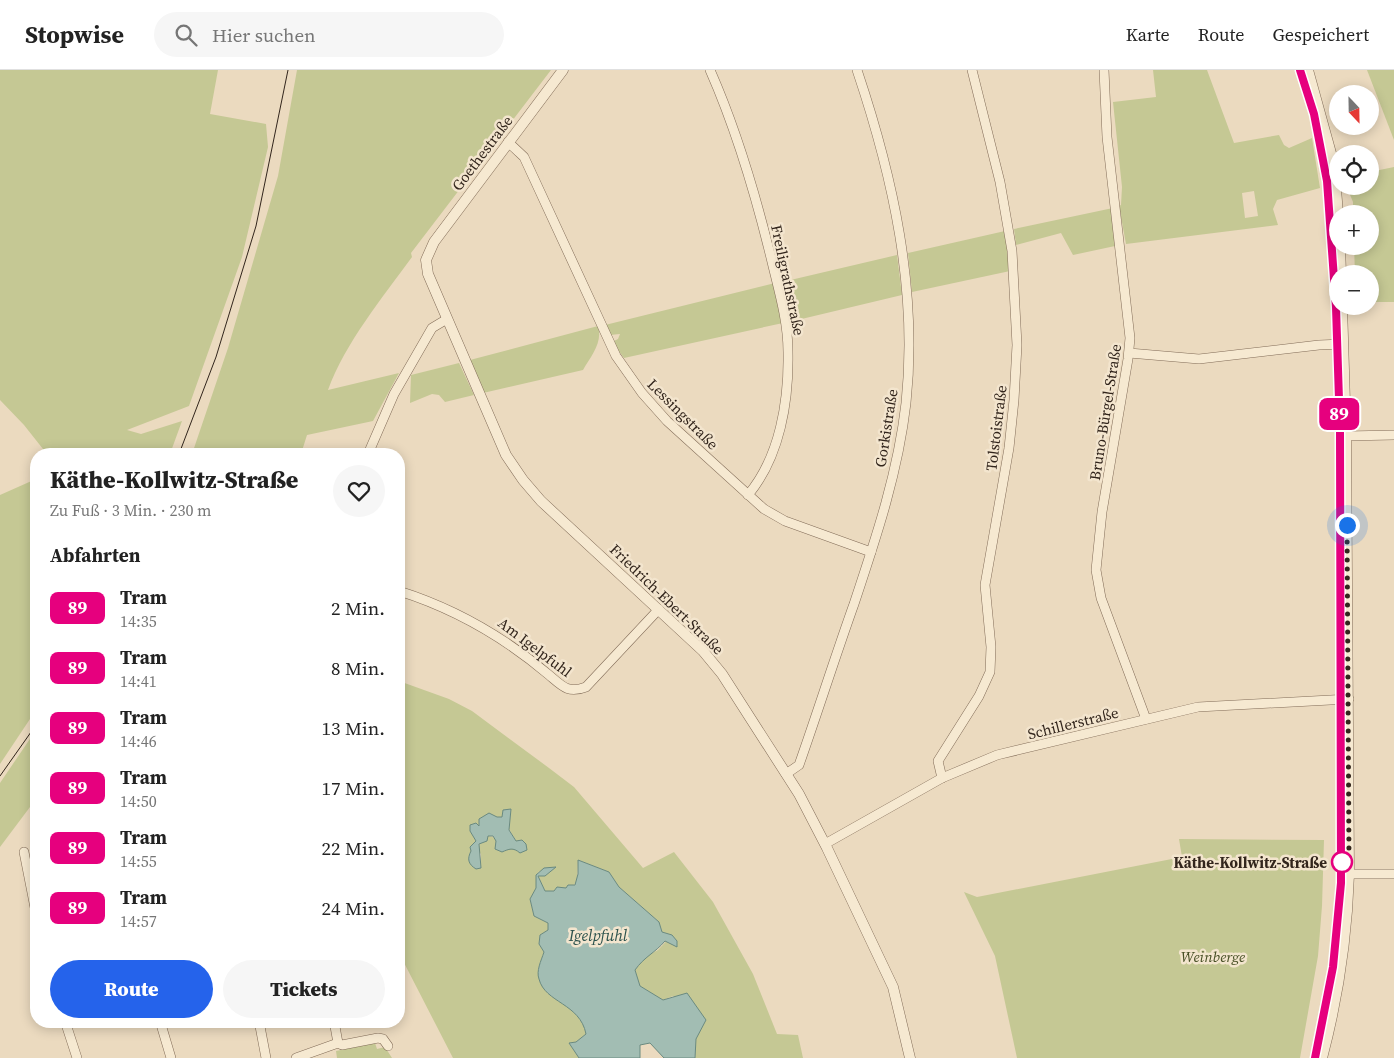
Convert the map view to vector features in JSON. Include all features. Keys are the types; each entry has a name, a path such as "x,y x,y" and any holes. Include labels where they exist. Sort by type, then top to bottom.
{"street":[{"name":"Goethestraße","path":"427,256 434,242 563,70"},
{"name":"Freiligrathstraße","path":"710,70 742,154 759,207 782,303 788,351 784,407 775,447 764,473 748,495"},
{"name":"Gorkistraße","path":"786,774 799,765 872,552 900,442 906,401 908,324 894,200 857,70"},
{"name":"Tolstoistraße","path":"942,778 938,761 979,696 990,672 991,647 985,585 1013,426 1017,345 1012,251 1004,200 972,70"},
{"name":"Bruno-Bürgel-Straße","path":"1104,70 1107,137 1130,338 1102,512 1096,570 1101,598 1146,719"},
{"path":"1308,70 1334,164 1337,205"},
{"name":"Lessingstraße","path":"508,142 524,157 612,348 630,378 667,421 764,509 784,521 872,552"},
{"name":"Friedrich-Ebert-Straße","path":"427,256 428,274 447,319 506,455 522,480 713,661 786,774 825,844 893,987 910,1058"},
{"path":"1322,1058 1342,963 1348,916 1349,699 1346,436 1342,315"},
{"path":"371,448 394,394 423,343 432,328 447,319"},
{"path":"1129,353 1199,359 1343,344"},
{"path":"1346,436 1394,435"},
{"name":"Am Igelpfuhl","path":"405,593 442,605 484,626 530,659 564,688 576,691 586,687 659,609"},
{"name":"Schillerstraße","path":"825,844 942,778 997,756 1146,719 1217,705 1349,699"},
{"path":"24,852 30,882"},
{"path":"1349,874 1394,874"},
{"path":"67,1028 77,1058"},
{"path":"162,1028 171,1058"},
{"path":"260,1028 266,1058"},
{"path":"335,1028 338,1043"},
{"path":"296,1058 338,1043 342,1046 378,1038 383,1039 388,1046"}],"green space":[{"path":"0,70 218,70 210,114 266,124 268,147 242,257 189,406 127,430 141,434 182,421 172,448 42,448 24,425 0,400"},
{"path":"297,70 551,70 411,253 412,257 354,338 335,372 328,390 399,373 373,421 307,435 303,448 194,448 228,348 278,176"},
{"path":"1153,70 1207,70 1234,143 1279,135 1284,145 1289,148 1312,138 1320,188 1277,200 1273,209 1278,225 1126,244 1119,206 1121,205 1122,187 1113,102 1156,97","holes":["1254,191 1258,216 1245,218 1242,193"]},
{"path":"1367,70 1394,70 1394,140 1379,101 1379,85 1373,85"},
{"path":"1394,167 1394,302 1379,302 1379,265 1355,265 1354,255 1379,255 1379,205 1353,205 1350,195 1379,195 1379,170"},
{"path":"1113,208 1115,246 1073,255 1061,233 1016,245 1014,229"},
{"path":"1005,231 1010,271 912,292 908,253"},
{"path":"897,255 902,295 789,322 782,282"},
{"path":"775,283 783,323 624,358 612,342 618,339 620,334 610,335 605,325"},
{"path":"598,326 598,344 583,370 483,393 470,360"},
{"path":"459,363 474,395 445,402 439,395 432,394 410,403 411,375"},
{"path":"30,482 30,719 0,764 0,495"},
{"path":"405,683 449,699 472,711 574,787 643,868 674,852 713,902 753,974 777,1034 798,1035 803,1058 695,1058 695,1039 706,1020 673,996 663,1000 640,986 635,970 644,957 658,950 672,935 662,932 659,922 619,887 609,872 578,860 577,882 574,885 562,890 545,891 538,876 545,875 556,867 538,872 536,888 530,899 534,916 548,923 548,930 540,935 539,944 544,952 538,970 551,996 566,1005 583,1020 586,1034 576,1042 569,1043 579,1058 453,1058 405,965","holes":["511,809 509,829 516,841 516,849 508,847 495,838 488,836 480,843 478,851 481,854 481,868 469,855 476,841 470,831 479,827 479,819 502,817"]},
{"path":"30,739 30,807 0,847 0,783"},
{"name":"Weinberge","path":"1179,839 1324,840 1318,956 1300,1058 1017,1058 995,956 964,892 977,897 1182,857"},
{"path":"375,1043 377,1049 385,1047 392,1058 337,1058 336,1051"}],"water":[{"path":"511,809 509,830 516,841 522,840 526,844 527,850 520,853 511,849 502,852 495,849 496,841 493,836 488,836 487,841 479,844 481,868 476,869 469,861 470,847 476,841 470,831 470,825 476,823 479,826 479,819 489,813 502,817 503,810"},
{"name":"Igelpfuhl","path":"578,860 609,872 619,887 659,922 662,932 672,935 677,941 677,947 665,941 635,970 640,986 663,1000 687,993 706,1020 696,1039 695,1058 664,1058 650,1043 640,1045 640,1058 579,1058 569,1043 576,1042 586,1034 583,1024 577,1016 542,987 538,976 538,969 544,952 539,944 540,935 548,930 548,923 534,916 530,899 536,888 536,875 544,868 556,867 545,876 538,876 545,891 554,891 557,887 566,888 568,885 575,885 578,874"}],"tram line":[{"path":"181,448 216,357 256,226 288,70"},
{"path":"1300,70 1314,115 1325,161 1330,213 1340,431 1342,821 1340,914 1333,967 1315,1058"},
{"name":"89","path":"1300,70 1314,114 1327,181 1336,307 1340,431 1342,821 1340,914 1333,967 1315,1058"},
{"path":"0,776 30,734"}],"place":[{"name":"Käthe-Kollwitz-Straße","path":"1342,862"}],"route":[{"path":"1342,862 1349,858 1347,525"}]}
